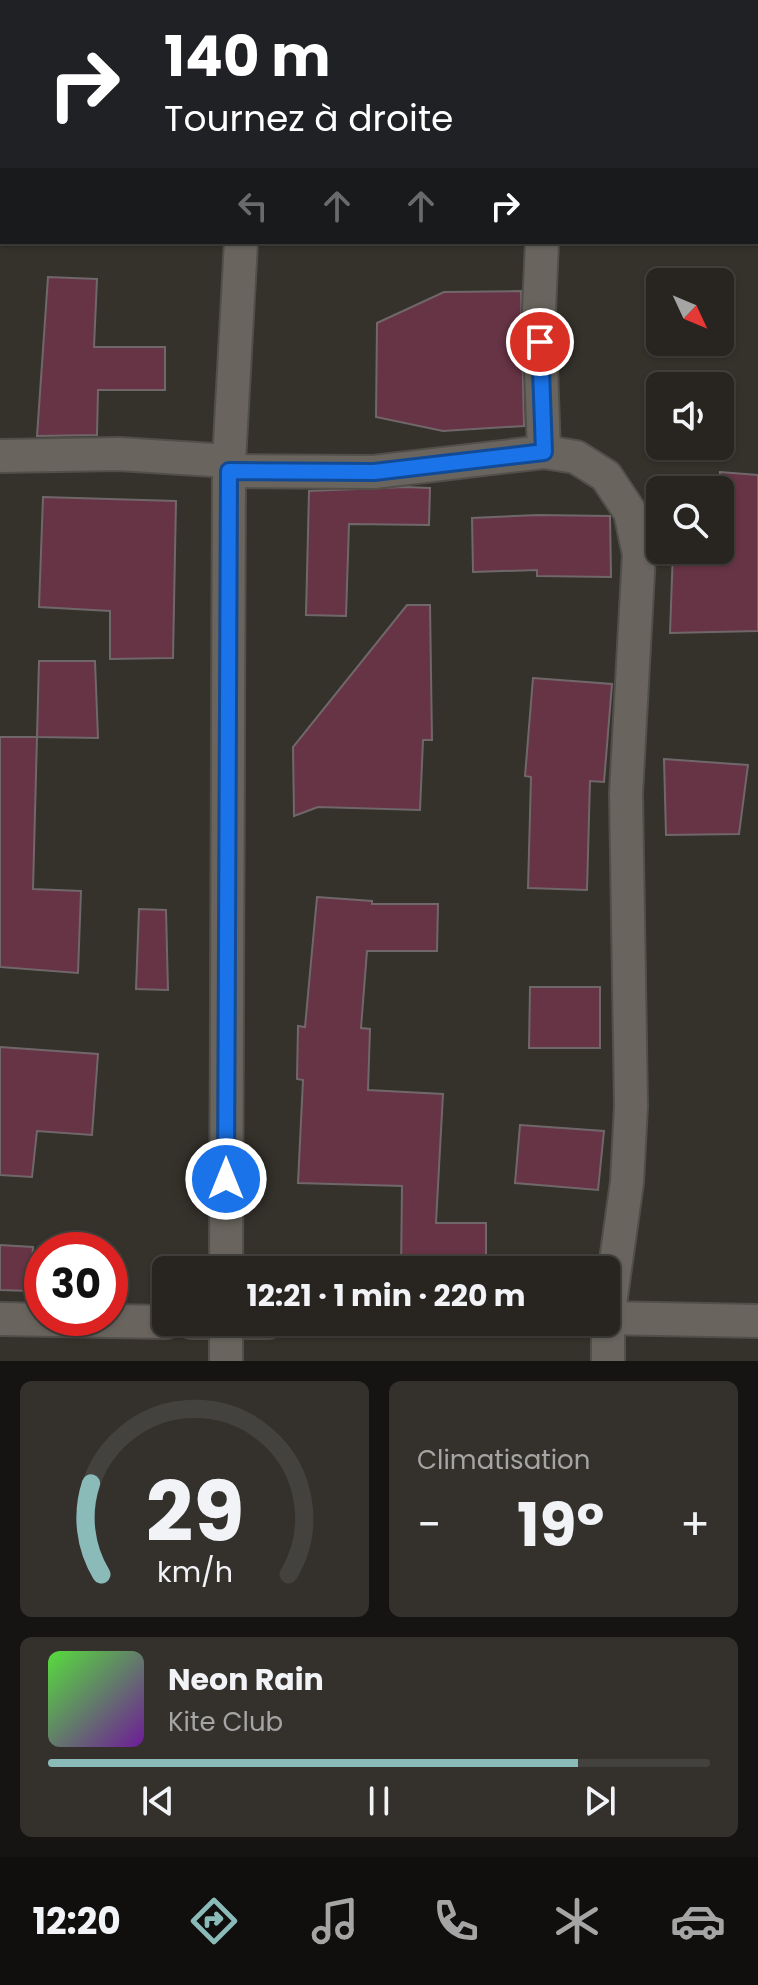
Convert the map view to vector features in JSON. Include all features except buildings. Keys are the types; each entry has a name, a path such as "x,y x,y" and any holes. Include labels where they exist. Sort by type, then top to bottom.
{"street":[{"path":"226,1256 229,466 241,244"},
{"path":"542,244 539,310 544,452"},
{"path":"0,456 119,454 229,466 374,472 544,452 576,457 606,476 630,512 639,554 626,793 630,1121 627,1182 616,1256"},
{"path":"620,1318 758,1321"},
{"path":"0,1319 152,1322"},
{"path":"226,1336 226,1361"},
{"path":"607,1336 608,1361"}],"route":[{"path":"226,1179 229,471 374,472 544,452 540,342"}]}
